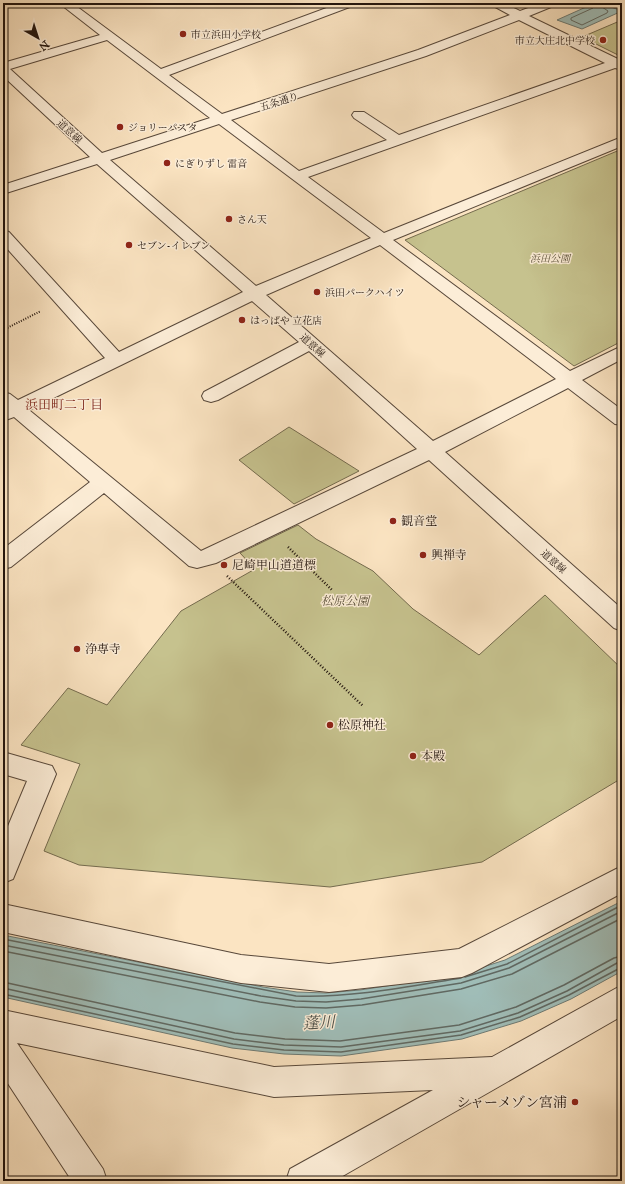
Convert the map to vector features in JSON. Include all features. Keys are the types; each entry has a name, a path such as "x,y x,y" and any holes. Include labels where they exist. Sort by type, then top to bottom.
{"street":[{"path":"65,3 382,238 622,419"},
{"path":"159,74 351,3"},
{"path":"494,3 522,15 619,64"},
{"name":"五条通り","path":"3,190 422,53 552,3"},
{"path":"3,68 109,36"},
{"path":"298,176 619,64"},
{"name":"道意線","path":"3,68 99,158 255,293 432,450 622,622"},
{"path":"359,115 398,141"},
{"path":"622,141 382,238 255,293 117,360 7,407 104,482 197,560 208,557 432,450 622,352"},
{"path":"3,234 117,360"},
{"path":"212,396 310,343"},
{"path":"3,561 104,482"},
{"path":"3,763 43,774 3,870"},
{"path":"3,918 241,969 329,978 462,963 622,879"},
{"path":"302,1181 622,1000"},
{"path":"3,1025 274,1082 495,1072"},
{"path":"3,1049 91,1181"}],"path":[{"path":"3,330 63,301"},
{"path":"269,528 333,591"},
{"path":"208,557 362,706"}],"green space":[{"path":"622,20 622,57 582,37"},
{"name":"浜田公園","path":"622,149 622,341 574,366 405,240"},
{"path":"289,427 359,471 294,504 239,460"},
{"name":"松原神社","path":"298,525 316,539 373,571 413,609 479,655 545,595 622,669 622,778 482,862 330,887 79,865 44,851 80,764 21,745 68,688 107,705 181,611 255,569 240,553"}],"water":[{"path":"595,3 600,3 622,11 582,29 557,20"},
{"name":"蓬川","path":"622,901 622,971 571,999 521,1021 462,1039 341,1056 284,1054 232,1048 3,997 3,935 263,987 297,992 326,993 360,990 458,975 505,960"}],"place":[{"name":"市立浜田小学校","path":"183,34"},
{"name":"市立大庄北中学校","path":"603,40"},
{"name":"ジョリーパスタ","path":"120,127"},
{"name":"にぎりずし 雷音","path":"167,163"},
{"name":"さん天","path":"229,219"},
{"name":"セブン-イレブン","path":"129,245"},
{"name":"浜田パークハイツ","path":"317,292"},
{"name":"はっぱや 立花店","path":"242,320"},
{"name":"観音堂","path":"393,521"},
{"name":"興禅寺","path":"423,555"},
{"name":"尼崎甲山道道標","path":"224,565"},
{"name":"浄専寺","path":"77,649"},
{"name":"松原神社","path":"330,725"},
{"name":"本殿","path":"413,756"},
{"name":"シャーメゾン宮浦","path":"575,1102"}],"district":[{"name":"浜田町二丁目","path":"64,404"}],"park label":[{"name":"松原公園","path":"345,601"}]}
